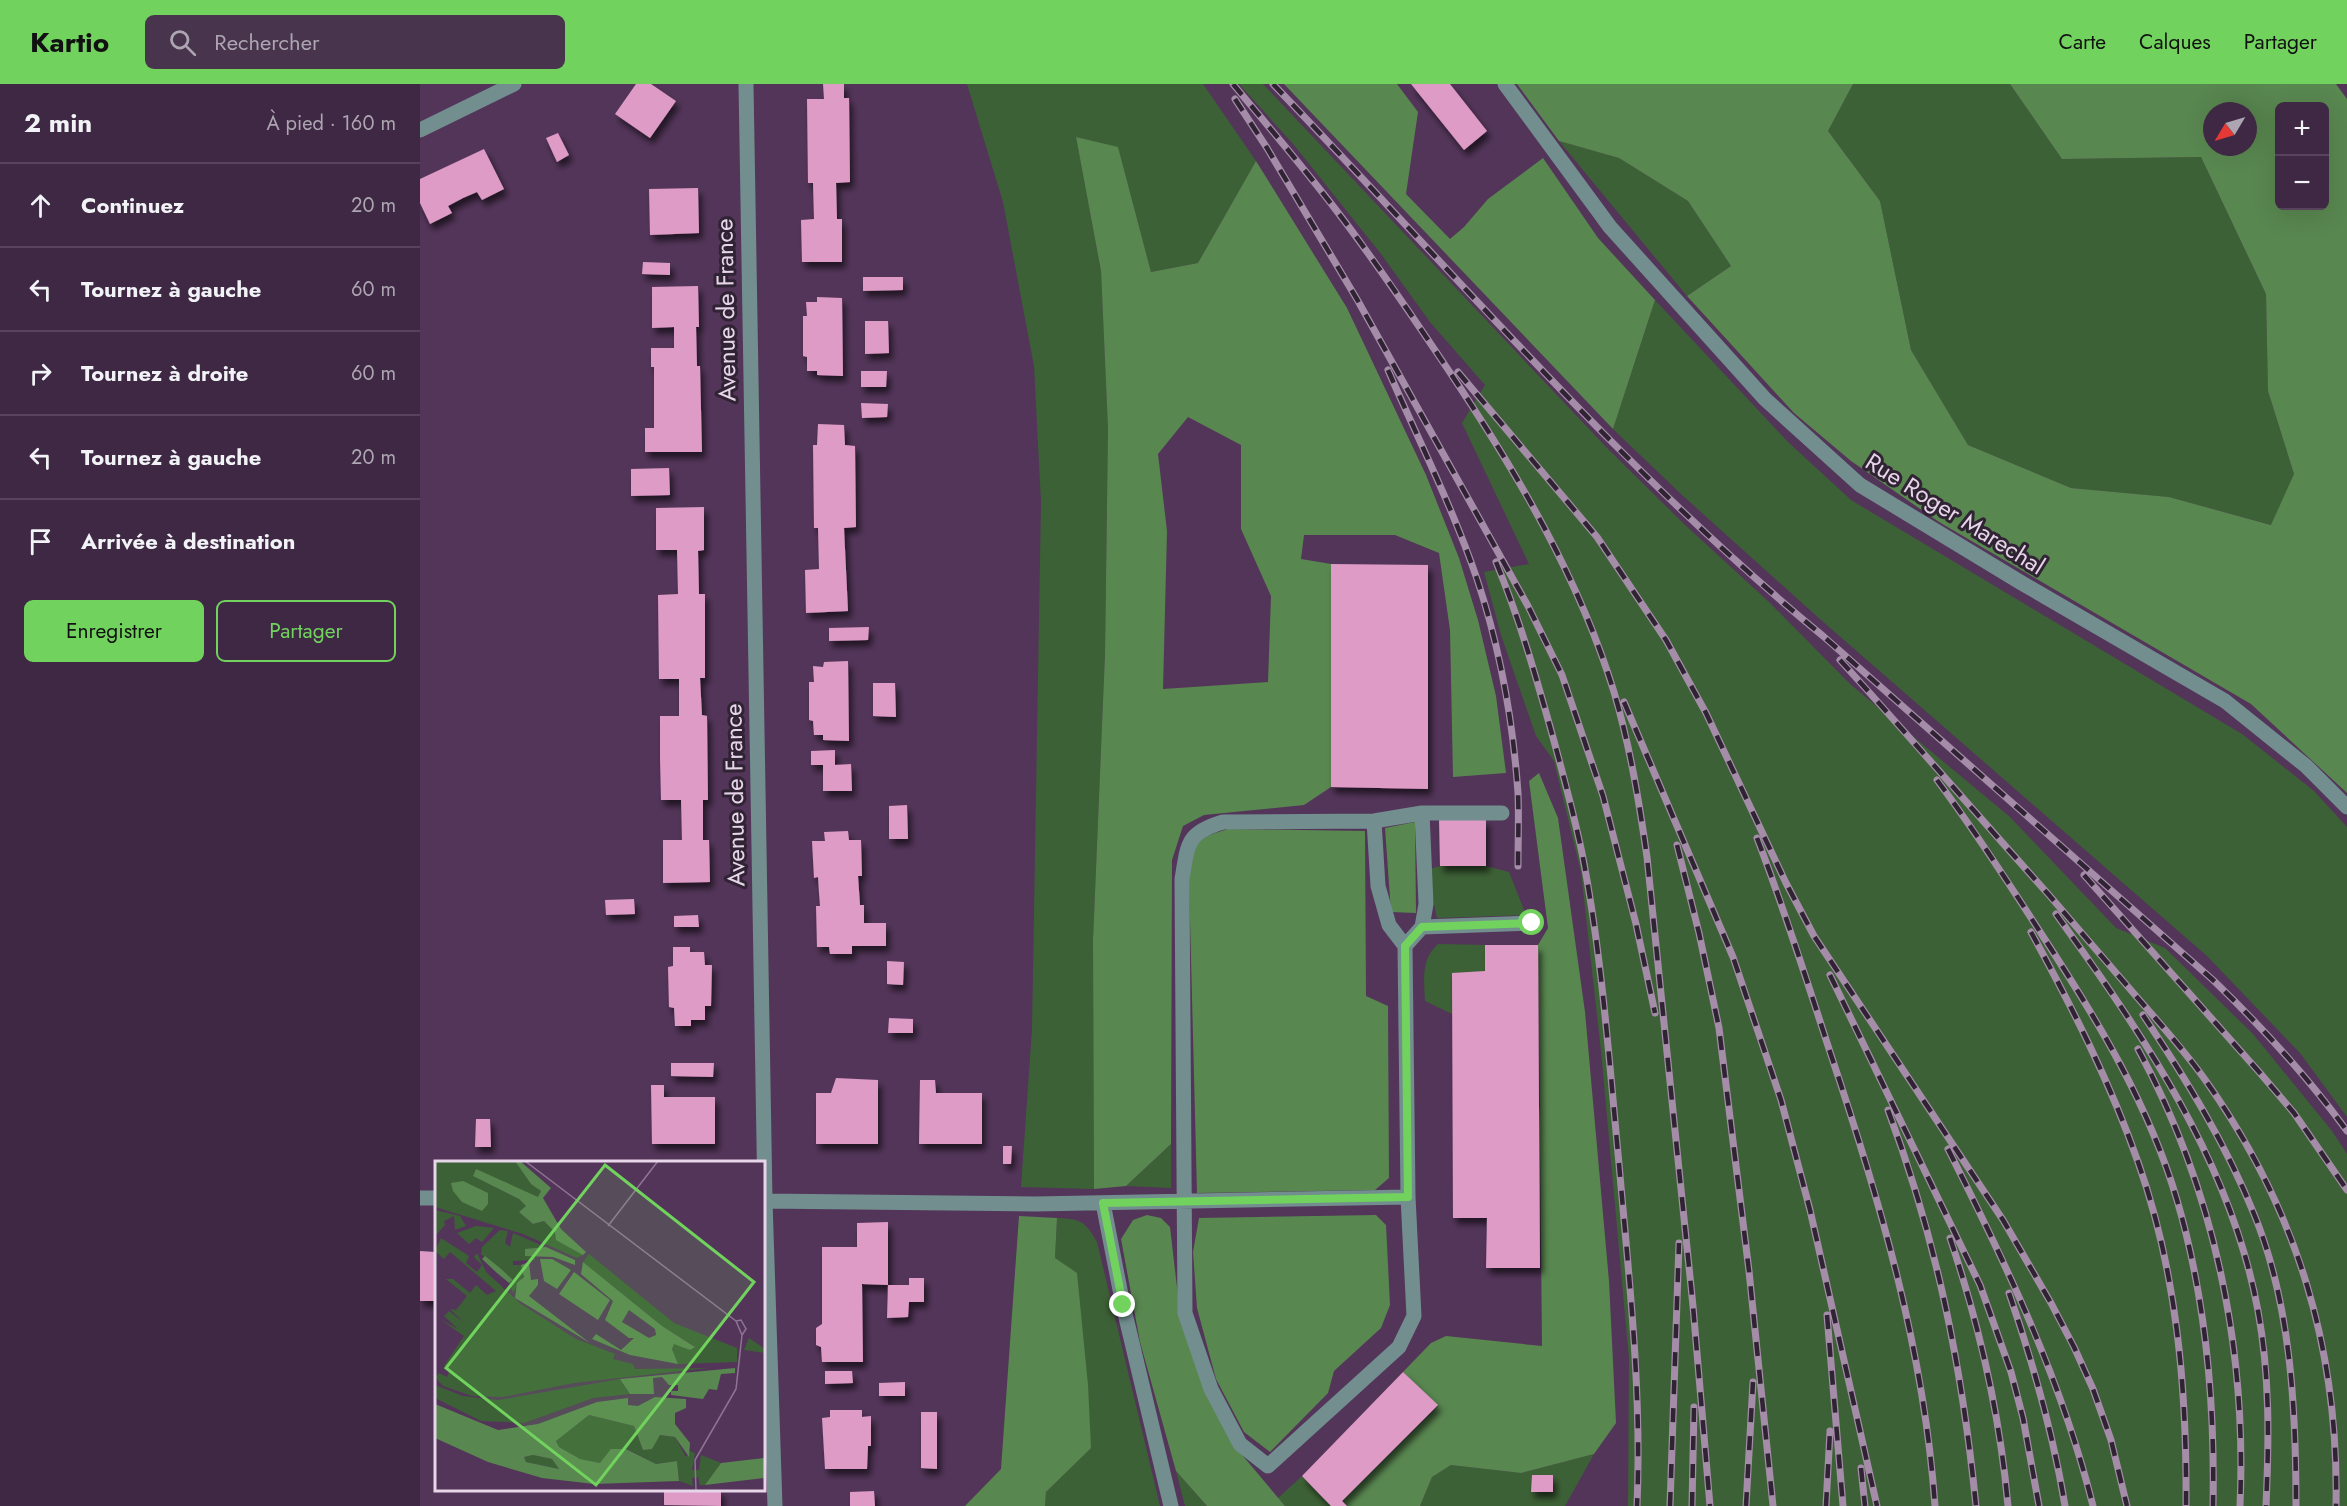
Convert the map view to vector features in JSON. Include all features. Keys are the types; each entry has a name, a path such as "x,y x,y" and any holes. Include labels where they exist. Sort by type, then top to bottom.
{"street":[{"path":"420,130 513,84"},
{"name":"Avenue de France","path":"746,84 763,1161"},
{"name":"Rue Roger Marechal","path":"1504,84 1610,227 1765,399 1860,485 2020,582 2225,701 2306,766 2347,807"},
{"path":"1405,946 1422,927 1426,904 1422,813"},
{"path":"1374,821 1378,886 1389,925 1405,946 1408,1197 1414,1316 1399,1347 1268,1466 1240,1444 1211,1389 1185,1313 1182,879 1187,845 1201,828 1223,822 1374,821 1422,813 1502,813"},
{"path":"1422,927 1532,923"},
{"path":"765,1201 1035,1204 1408,1197"},
{"path":"1103,1203 1123,1305 1171,1506"},
{"name":"Avenue de France","path":"765,1229 775,1506"}],"green space":[{"path":"967,84 1203,84 1256,161 1198,263 1151,272 1118,148 1076,137 1101,271 1108,427 1105,654 1093,940 1094,1189 1021,1187 1032,1029 1041,502 1034,366 1003,202"},
{"path":"1239,84 1263,84 1608,449 1683,523 1770,603 1850,684 2010,817 2116,928 2165,948 2253,1034 2332,1131 2347,1154 2347,1506 1628,1506 1629,1359 1601,1051 1581,872 1554,761 1536,736 1501,635 1484,572 1529,564 1462,423 1485,385 1430,322 1381,254 1294,145"},
{"path":"1284,84 1397,84 1418,112 1406,194 1450,239 1464,227 1488,199 1543,158 1598,238 1655,300 1613,429"},
{"path":"1517,84 1853,84 1828,131 1880,201 1911,350 1968,445 2071,488 2169,497 2271,525 2294,474 2268,391 2266,294 2201,157 2062,159 2010,84 2336,84 2347,99 2347,793 2251,704 1939,522 1851,461 1794,413 1687,296 1731,266 1688,201 1619,158 1559,141"},
{"path":"1853,84 2010,84 2062,159 2201,157 2266,294 2268,391 2294,474 2272,525 2169,497 2071,488 1968,445 1911,350 1880,201 1828,131"},
{"path":"1076,137 1118,147 1151,272 1198,263 1256,161 1347,308 1426,475 1459,558 1478,620 1496,696 1506,773 1453,777 1450,630 1439,553 1395,535 1304,535 1301,559 1331,564 1331,787 1304,805 1204,815 1183,826 1172,860 1171,1144 1126,1186 1094,1189 1093,940 1105,654 1108,428 1101,271","holes":["1188,417 1241,445 1241,529 1271,596 1268,682 1163,689 1167,531 1158,454"]},
{"path":"1559,141 1619,158 1688,201 1731,266 1687,296"},
{"path":"1655,300 1788,442 1851,500 2242,734 2314,791 2347,827 2347,1117 2300,1053 2207,956 1821,620 1682,495 1613,429"},
{"path":"1539,773 1558,818 1585,1012 1609,1281 1616,1423 1594,1454 1521,1473 1451,1465 1432,1477 1420,1506 1347,1506 1342,1501 1438,1406 1403,1372 1431,1343 1446,1336 1542,1346 1538,945 1548,928 1529,781"},
{"path":"1415,822 1416,913 1391,912 1385,828"},
{"path":"1228,829 1365,831 1366,996 1388,1006 1389,1178 1375,1190 1197,1193 1189,880 1196,845 1200,840"},
{"path":"1440,866 1486,866 1509,872 1526,915 1437,918 1429,880 1430,869"},
{"path":"1438,944 1485,945 1485,971 1452,1014 1425,1001 1426,963"},
{"path":"1171,1144 1171,1188 1126,1186"},
{"path":"1147,1215 1161,1218 1170,1227 1180,1313 1203,1386 1243,1456 1285,1506 1207,1506 1176,1471 1140,1342 1121,1239 1133,1220"},
{"path":"1376,1215 1386,1225 1390,1305 1381,1328 1334,1371 1328,1393 1270,1452 1244,1432 1216,1379 1197,1308 1193,1252 1199,1218"},
{"path":"1019,1216 1057,1218 1055,1258 1077,1273 1088,1385 1091,1448 1046,1492 1045,1506 965,1506 1001,1469"},
{"path":"1057,1218 1082,1222 1097,1242 1160,1506 1045,1506 1046,1492 1091,1447 1055,1259"},
{"path":"1594,1454 1565,1506 1420,1506 1432,1477 1451,1465 1521,1473"},
{"path":"1176,1471 1207,1506 1185,1506"},
{"path":"1302,1476 1331,1506 1285,1506 1278,1498"}],"building":[{"path":"636,84 651,84 676,101 650,138 615,114"},
{"path":"823,84 844,84 844,98 849,98 850,182 836,183 837,219 842,219 842,262 802,262 801,220 814,219 813,183 808,183 807,99 824,99"},
{"path":"1411,84 1450,84 1487,131 1464,150"},
{"path":"558,133 569,155 557,162 546,138"},
{"path":"484,149 504,189 482,200 477,192 463,198 448,206 452,213 430,224 420,203 420,179"},
{"path":"698,188 699,233 650,235 649,189"},
{"path":"643,262 670,263 670,275 642,274"},
{"path":"863,277 903,277 903,290 863,291"},
{"path":"698,286 699,327 696,327 697,366 700,366 702,452 645,452 645,428 654,428 654,367 651,367 651,348 674,348 674,327 652,328 652,287"},
{"path":"817,297 842,298 843,376 817,375 817,371 807,371 807,357 803,356 803,316 807,316 806,302 817,302"},
{"path":"865,321 888,321 889,353 865,354"},
{"path":"861,371 887,371 886,387 861,387"},
{"path":"861,403 888,404 887,417 862,418"},
{"path":"818,424 844,425 845,445 855,446 856,527 844,528 848,611 806,613 805,570 819,569 818,528 814,528 813,445 817,445"},
{"path":"669,468 670,495 631,496 631,469"},
{"path":"704,507 704,550 698,551 699,594 705,594 705,678 700,678 702,715 707,716 708,800 703,800 703,840 709,840 710,882 663,883 663,840 682,840 681,800 661,800 660,716 679,716 679,679 659,679 658,595 678,594 677,550 656,550 656,508"},
{"path":"1331,564 1428,565 1428,789 1331,787"},
{"path":"869,627 868,640 829,641 829,628"},
{"path":"848,661 849,741 823,740 823,735 814,735 813,721 809,720 809,682 814,682 813,666 823,667 824,662"},
{"path":"873,683 895,683 896,717 873,716"},
{"path":"835,750 835,765 851,764 852,791 823,791 823,765 811,765 811,751"},
{"path":"907,805 908,839 889,839 889,806"},
{"path":"1439,819 1486,819 1486,866 1440,866"},
{"path":"848,831 849,840 861,840 862,876 858,876 860,905 864,905 864,923 886,923 886,946 852,946 852,954 830,954 829,947 817,947 816,906 820,906 818,877 814,878 812,841 825,841 824,832"},
{"path":"634,899 635,914 606,915 605,900"},
{"path":"698,915 699,927 674,927 674,916"},
{"path":"1485,945 1538,945 1540,1268 1486,1268 1487,1218 1453,1218 1452,973 1485,971"},
{"path":"673,947 690,947 690,952 704,952 705,965 712,965 711,1006 705,1006 705,1020 691,1020 691,1026 675,1026 674,1008 669,1007 668,967 673,966"},
{"path":"887,961 904,962 903,985 887,984"},
{"path":"889,1018 913,1019 913,1033 888,1033"},
{"path":"671,1063 714,1063 713,1077 671,1076"},
{"path":"836,1078 878,1080 878,1144 816,1144 816,1093 831,1093"},
{"path":"920,1080 935,1080 936,1093 982,1093 982,1144 919,1144"},
{"path":"651,1085 664,1085 664,1097 715,1097 715,1144 652,1144"},
{"path":"476,1119 490,1119 491,1147 475,1147"},
{"path":"1003,1146 1012,1146 1011,1164 1003,1164"},
{"path":"888,1222 888,1285 862,1284 863,1362 822,1362 821,1347 816,1345 816,1328 822,1324 822,1247 857,1247 857,1223"},
{"path":"420,1251 435,1252 435,1301 420,1301"},
{"path":"909,1278 924,1278 924,1302 909,1302 908,1317 887,1318 888,1285 909,1285"},
{"path":"825,1371 852,1371 853,1383 825,1384"},
{"path":"1403,1372 1438,1405 1342,1501 1347,1506 1331,1506 1302,1476"},
{"path":"905,1382 905,1396 879,1396 879,1383"},
{"path":"830,1410 862,1410 862,1417 871,1416 871,1446 868,1446 867,1469 825,1469 822,1418 830,1417"},
{"path":"921,1412 937,1412 937,1469 921,1468"},
{"path":"1532,1475 1553,1475 1553,1492 1531,1492"},
{"path":"664,1491 721,1491 721,1506 664,1505"},
{"path":"874,1491 875,1506 850,1506 850,1492"}],"railway":[{"path":"1233,84 1336,210 1395,291 1451,374 1499,449 1544,527 1583,608 1600,650 1625,733 1647,857 1693,1306 1710,1506"},
{"path":"1273,84 1608,438 1749,573 2213,980 2283,1053 2347,1131"},
{"path":"1235,99 1267,148 1358,301 1528,606 1562,675 1603,796 1636,924 1655,1013"},
{"path":"1388,370 1457,526 1477,579 1492,631 1509,712 1516,766 1518,866"},
{"path":"1458,372 1597,537 1666,640 1706,713 1786,883 1814,936 2003,1220 2051,1303 2093,1389 2111,1440 2127,1506"},
{"path":"1496,562 1528,650 1558,755 1582,853 1595,930 1634,1335 1638,1420 1637,1506"},
{"path":"1840,660 2175,1041 2206,1081 2238,1130 2265,1180 2288,1231 2306,1283 2320,1337 2330,1392 2335,1448 2336,1506"},
{"path":"1624,702 1733,957 1781,1100 1810,1210 1877,1506"},
{"path":"1937,780 1992,858 2084,1001 2137,1097 2165,1165 2187,1237 2202,1313 2210,1390 2213,1506"},
{"path":"1757,838 1777,891 1866,1164 1897,1276 1921,1390 1935,1506"},
{"path":"1677,845 1719,1028 1749,1271 1773,1506"},
{"path":"2084,875 2294,1113 2347,1190"},
{"path":"2056,914 2120,1006 2180,1102 2227,1203 2245,1256 2262,1335 2268,1408 2266,1506"},
{"path":"2031,932 2103,1074 2127,1132 2151,1204 2171,1289 2182,1375 2186,1506"},
{"path":"1830,975 1980,1285 2011,1372 2023,1418 2039,1506"},
{"path":"2143,1015 2217,1136 2243,1187 2266,1248 2284,1320 2289,1357 2295,1432 2296,1506"},
{"path":"2138,1049 2187,1157 2206,1213 2220,1270 2231,1328 2238,1387 2241,1446 2240,1506"},
{"path":"1888,1110 1920,1208 1945,1305 1963,1404 1976,1506"},
{"path":"1948,1149 1991,1236 2049,1368 2080,1459 2093,1506"},
{"path":"1950,1238 1987,1370 2000,1438 2008,1506"},
{"path":"1670,1506 1679,1243"},
{"path":"2009,1293 2042,1398 2065,1506"},
{"path":"1827,1315 1843,1506"},
{"path":"1746,1506 1753,1382"},
{"path":"1692,1506 1694,1407"},
{"path":"1826,1506 1830,1431"},
{"path":"1861,1468 1865,1506"}],"route":[{"path":"1123,1305 1103,1203 1408,1197 1405,946 1422,927 1532,923"}]}
